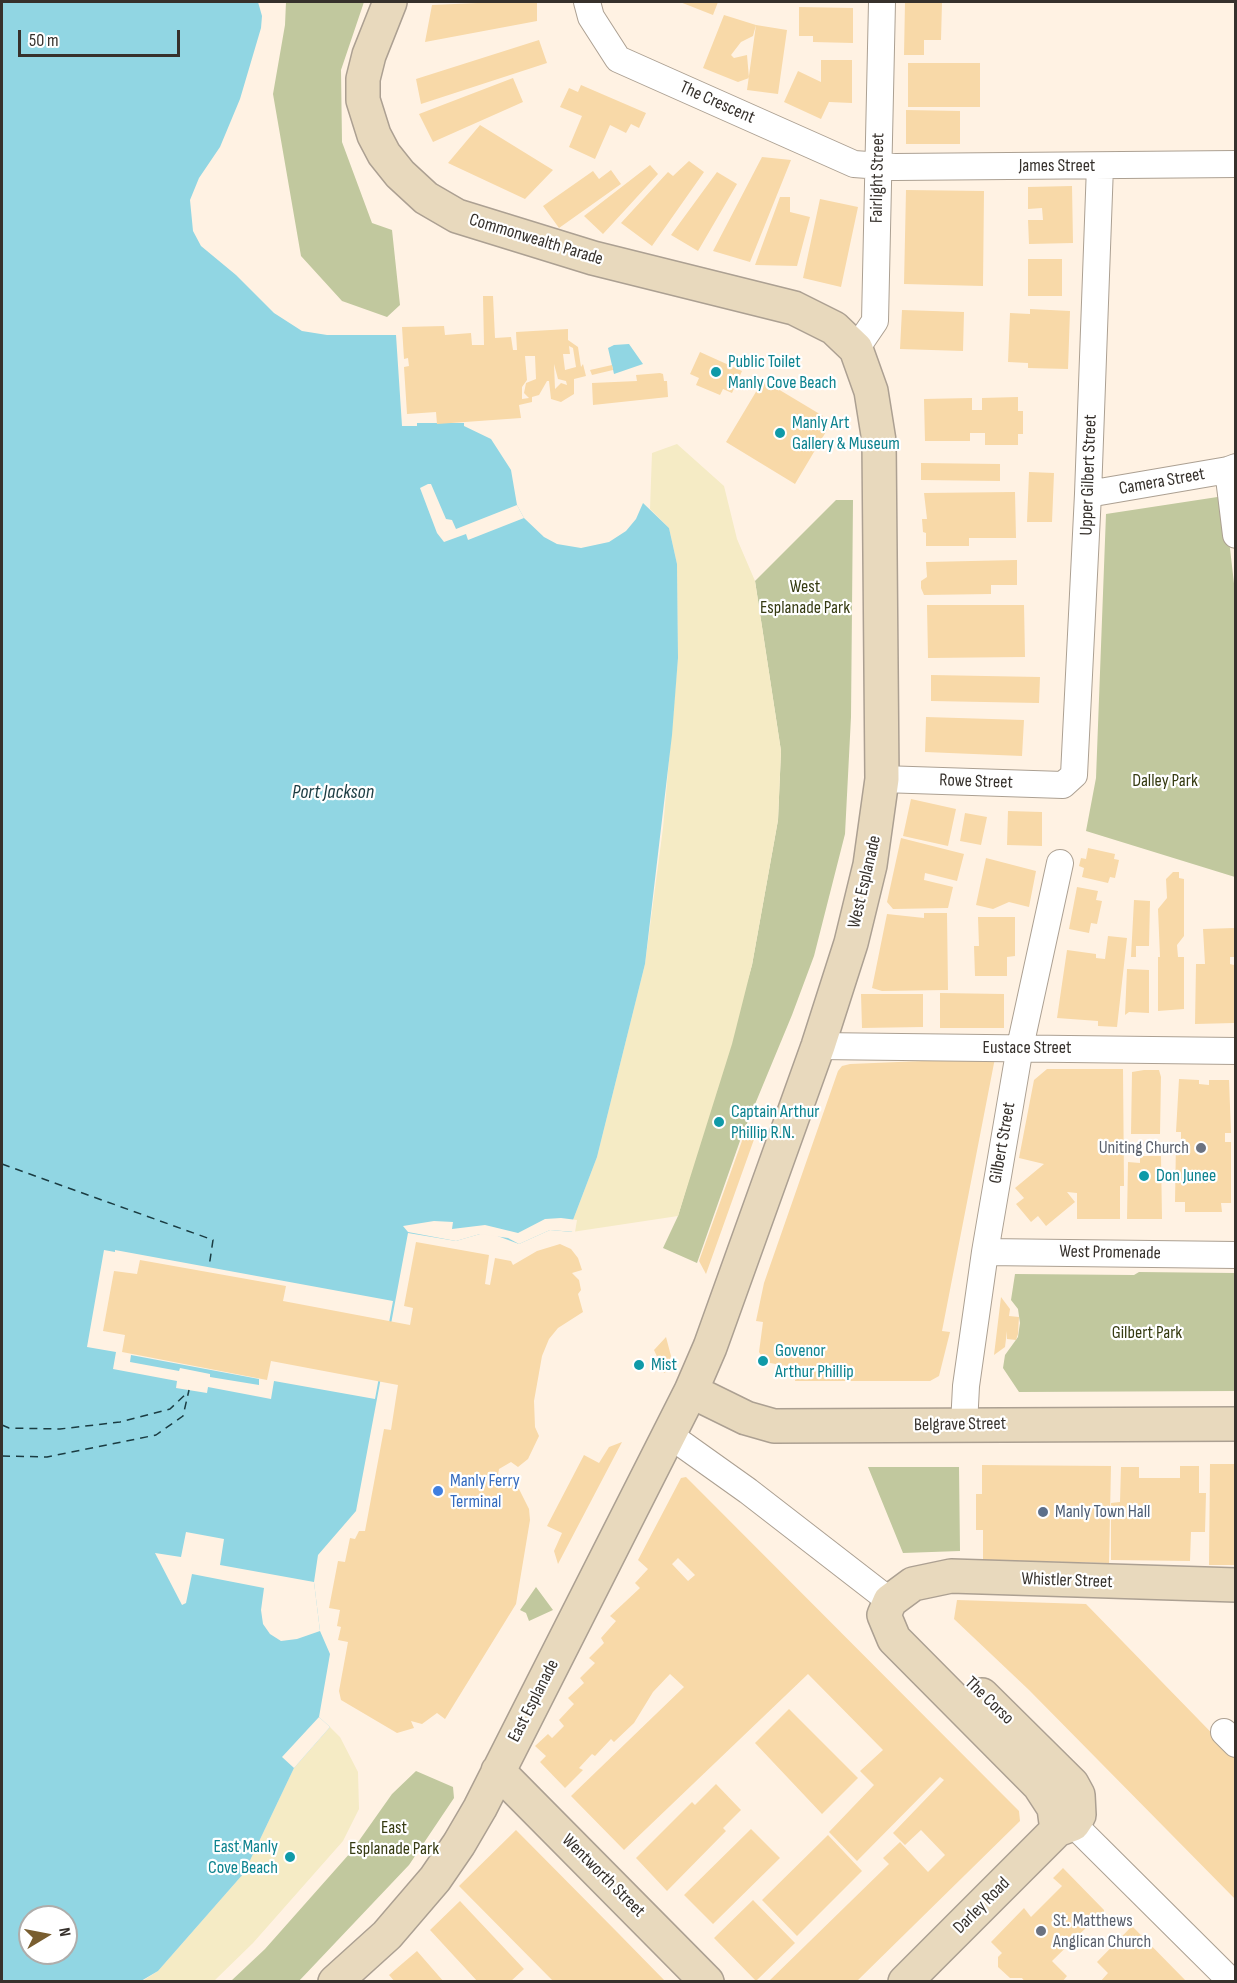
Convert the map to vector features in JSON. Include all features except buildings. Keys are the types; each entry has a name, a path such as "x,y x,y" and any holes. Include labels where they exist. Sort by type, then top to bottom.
{"main road":[{"name":"Commonwealth Parade","path":"390,2 369,55 363,79 363,100 374,135 384,154 399,174 426,198 457,216 593,258 794,308 834,328 856,349"},
{"name":"West Esplanade","path":"692,1391 706,1360 819,1047 870,865 882,779 879,441 872,391 856,349"},
{"name":"Belgrave Street","path":"692,1391 746,1418 774,1426 1236,1424"},
{"name":"East Esplanade","path":"335,1982 387,1935 435,1879 464,1835 692,1391"},
{"name":"Whistler Street","path":"896,1596 913,1584 951,1576 1236,1585"},
{"name":"The Corso","path":"896,1596 885,1615 894,1639 1039,1785 1065,1827"},
{"name":"Wentworth Street","path":"498,1771 707,1982"},
{"name":"Darley Road","path":"905,1982 1065,1827"}],"street":[{"name":"The Crescent","path":"588,2 591,17 618,59 854,164 879,166"},
{"name":"Fairlight Street","path":"856,349 875,321 882,2"},
{"name":"James Street","path":"879,166 1236,164"},
{"name":"Upper Gilbert Street","path":"1069,783 1074,775 1088,494 1100,166"},
{"name":"Camera Street","path":"1088,494 1232,469"},
{"path":"1232,469 1236,535"},
{"name":"Rowe Street","path":"882,779 1063,785 1069,783"},
{"name":"Gilbert Street","path":"964,1425 966,1386 985,1252 1020,1047 1060,863"},
{"name":"Eustace Street","path":"819,1047 1020,1047 1236,1051"},
{"name":"West Promenade","path":"985,1252 1236,1255"},
{"path":"668,1434 896,1596"},
{"path":"1065,1827 1232,1982"}],"green space":[{"path":"286,2 364,2 341,70 342,142 372,223 392,230 400,305 387,317 342,301 301,256 273,94 285,25"},
{"name":"Dalley Park","path":"1224,496 1236,601 1235,877 1086,831 1096,778 1106,514"},
{"name":"West Esplanade Park","path":"836,500 853,500 851,717 845,834 814,956 741,1138 697,1263 663,1248 678,1216 752,965 778,820 781,751 755,581"},
{"name":"Gilbert Park","path":"1139,1272 1235,1273 1235,1391 1019,1392 1003,1368 1005,1355 1018,1337 1020,1323 1018,1309 1011,1300 1015,1274 1134,1275"},
{"path":"868,1467 959,1467 960,1551 903,1553"},
{"path":"536,1587 553,1610 529,1621 526,1613 520,1610"},
{"name":"East Esplanade Park","path":"416,1771 453,1787 454,1798 409,1865 299,1981 231,1981 265,1949 351,1852 392,1794"}],"sand":[{"path":"677,444 724,486 737,539 755,581 781,751 778,820 752,965 732,1044 678,1216 572,1232 573,1220 597,1157 645,964 663,828 678,658 677,564 669,528 650,509 652,453"},
{"name":"East Manly Cove Beach","path":"330,1727 340,1737 358,1772 359,1809 343,1841 253,1943 214,1981 141,1982 158,1971 244,1873 294,1768"}],"water":[{"name":"Port Jackson","path":"2,2 258,2 262,16 261,28 240,99 220,147 199,178 190,200 193,231 201,246 236,275 274,313 302,331 327,335 396,335 402,426 417,426 417,423 464,423 464,426 491,439 511,470 517,505 524,518 544,537 557,544 581,548 609,542 626,531 636,519 643,503 669,528 677,564 678,658 672,735 645,964 597,1157 573,1220 572,1232 550,1230 519,1244 492,1234 480,1234 456,1241 408,1233 356,1511 318,1555 314,1582 320,1631 330,1654 319,1717 330,1727 294,1768 244,1873 158,1971 141,1981 2,1982"},
{"path":"629,344 643,364 614,374 608,348 614,345"}],"pier":[{"path":"431,484 446,519 452,520 456,529 517,505 524,518 468,540 466,534 444,542 437,533 420,488"},
{"path":"545,1219 577,1220 575,1232 550,1230 519,1244 508,1238 480,1234 456,1241 408,1232 403,1226 434,1221 453,1222 452,1229 485,1225 518,1233"},
{"path":"104,1250 115,1252 115,1250 393,1301 375,1399 274,1381 271,1399 208,1387 207,1393 176,1388 177,1381 113,1369 116,1352 87,1347","holes":["131,1355 259,1379 259,1385 210,1377 210,1374 180,1368 179,1371 130,1362"]},
{"path":"186,1532 224,1539 220,1565 314,1582 320,1631 297,1639 281,1641 270,1634 263,1624 261,1610 264,1588 192,1574 186,1603 182,1605 155,1553 181,1557"},
{"path":"319,1717 330,1727 294,1768 282,1757"}],"ferry route":[{"path":"2,1164 213,1240 209,1267"},
{"path":"2,1456 47,1457 156,1435 183,1416 189,1390"},
{"path":"2,1425 9,1428 60,1429 120,1422 170,1409 189,1391"}],"place":[{"name":"Public Toilet Manly Cove Beach","path":"716,372"},
{"name":"Manly Art Gallery & Museum","path":"780,433"},
{"name":"Captain Arthur Phillip R.N.","path":"719,1122"},
{"name":"Uniting Church","path":"1201,1148"},
{"name":"Don Junee","path":"1144,1176"},
{"name":"Govenor Arthur Phillip","path":"763,1361"},
{"name":"Mist","path":"639,1365"},
{"name":"Manly Ferry Terminal","path":"438,1491"},
{"name":"Manly Town Hall","path":"1043,1512"},
{"name":"East Manly Cove Beach","path":"290,1857"},
{"name":"St. Matthews Anglican Church","path":"1041,1931"}]}
